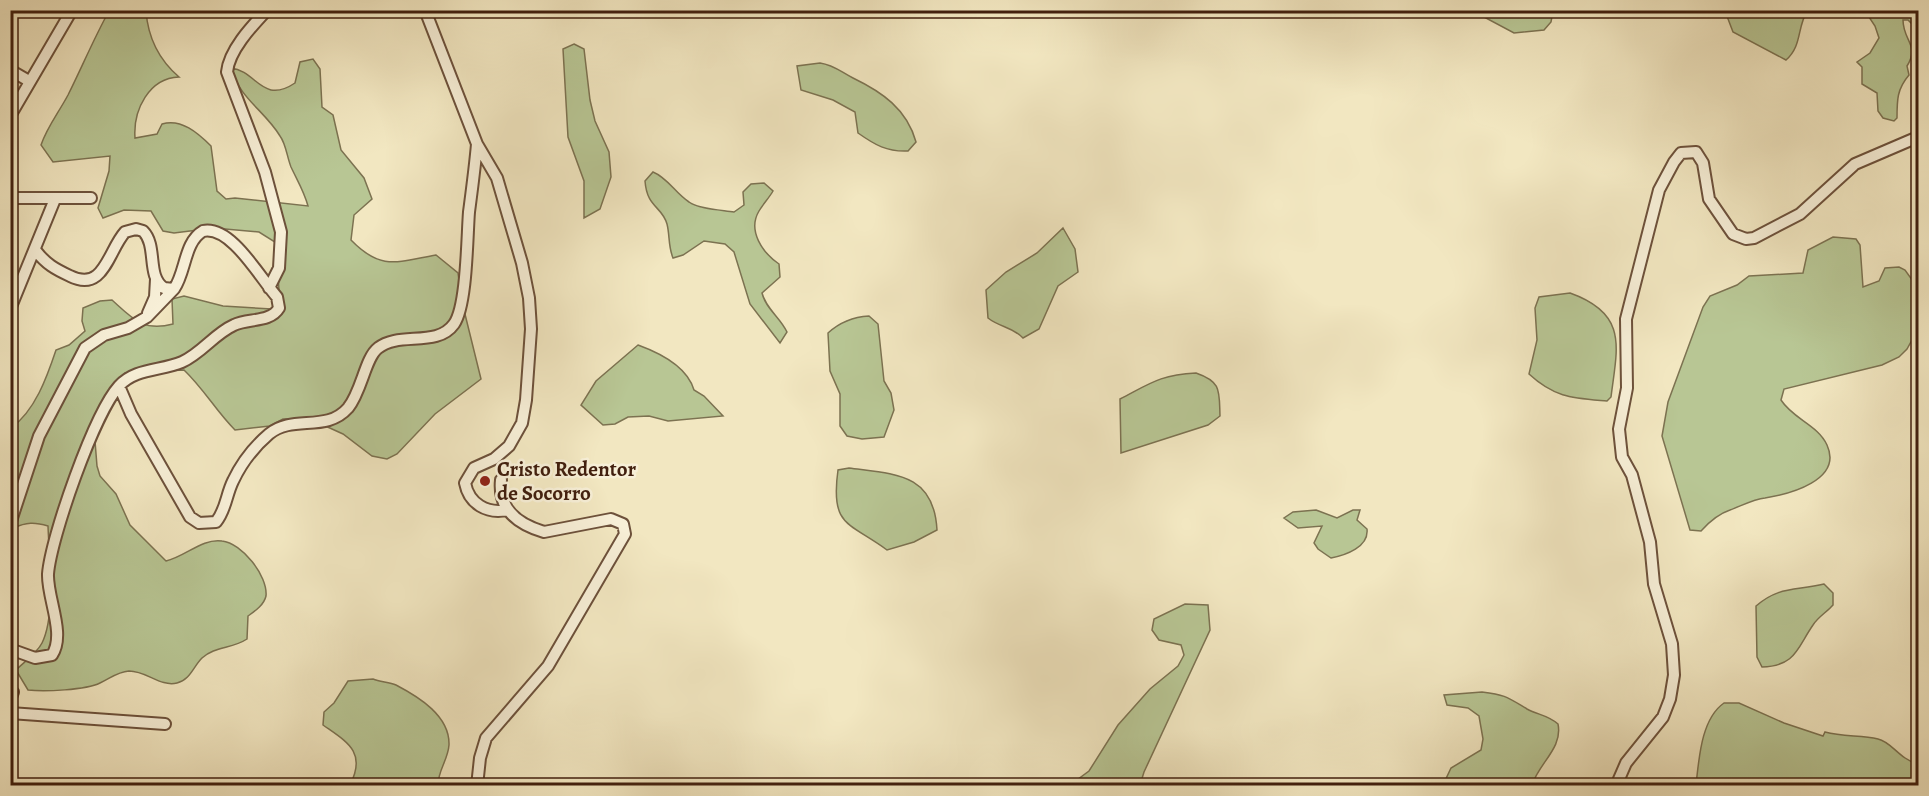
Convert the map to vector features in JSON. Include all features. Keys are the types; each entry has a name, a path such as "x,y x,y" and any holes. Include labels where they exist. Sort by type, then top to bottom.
{"street":[{"path":"10,116 72,10"},
{"path":"267,10 246,35 230,61 227,72 265,172 281,232 279,268 269,288"},
{"path":"425,10 477,144 497,177 522,262 531,329 526,400 517,435 501,454 469,472 465,483 469,494 484,510 495,513 507,510"},
{"path":"10,70 29,81"},
{"path":"1616,786 1626,763 1663,717 1670,699 1674,675 1672,644 1654,584 1650,542 1632,474 1622,458 1619,443 1619,429 1627,388 1626,319 1659,190 1681,153 1696,152 1703,163 1709,199 1715,208 1733,234 1746,239 1754,238 1800,214 1854,164 1918,137"},
{"path":"119,386 131,414 190,517 199,523 216,522 223,514 232,482 246,460 267,435 278,428 292,424 326,423 338,417 358,393 373,352 381,345 391,341 433,337 448,331 456,322 464,279 477,144"},
{"path":"10,198 91,198"},
{"path":"10,309 56,199"},
{"path":"36,251 47,265 76,279 93,279 104,268 124,232 136,229 148,236 156,279 154,297 147,316"},
{"path":"10,524 39,436 86,348 104,335 128,328 147,316 174,289 182,278 192,242 197,234 210,230 224,233 280,303 274,314 237,323 224,330 182,362 141,372 119,386 105,408 86,450 63,513 48,572 56,644 52,655 35,658 10,649"},
{"path":"29,267 47,265"},
{"path":"156,279 164,288 174,289"},
{"path":"477,786 480,758 486,738 548,666 625,534 623,524 611,519 544,532 524,523 507,510 501,498 501,480"},
{"path":"10,713 165,724"}],"green space":[{"path":"1483,10 1553,11 1551,22 1544,30 1514,33 1484,17"},
{"path":"109,11 146,11 155,47 165,63 179,77 159,83 145,97 137,117 135,138 157,134 162,124 169,123 182,125 195,132 211,146 217,191 226,199 308,206 282,139 240,88 231,68 240,70 267,89 275,90 284,89 295,83 300,62 313,59 320,69 322,107 333,115 341,150 364,178 372,199 354,215 351,240 371,256 390,262 436,255 458,273 462,302 481,379 435,414 397,454 387,459 372,456 343,434 310,419 283,419 270,426 235,430 184,370 125,373 95,441 100,476 116,494 130,525 166,561 207,542 230,543 245,554 258,570 266,588 266,596 261,605 248,616 247,639 207,654 188,676 177,683 165,683 142,673 129,671 94,685 75,689 28,690 16,670 40,647 46,631 51,586 48,526 35,523 23,525 14,528 11,536 11,428 33,403 56,350 69,345 85,331 82,321 83,308 100,301 112,300 139,322 146,325 163,326 173,324 172,299 184,296 223,306 272,309 279,290 277,263 283,247 259,232 214,228 174,233 163,231 151,211 124,210 103,218 98,208 109,171 110,156 53,162 41,145"},
{"path":"1725,11 1807,11 1795,49 1786,60 1733,32"},
{"path":"1865,11 1918,11 1918,30 1908,20 1903,20 1912,53 1907,66 1909,75 1900,90 1897,118 1894,121 1883,118 1878,111 1877,93 1862,84 1862,67 1857,62 1870,53 1879,38 1875,26"},
{"path":"574,44 584,49 590,100 595,121 609,152 611,177 600,209 584,218 584,181 568,137 563,49"},
{"path":"820,63 864,83 900,111 912,130 916,142 908,151 887,149 870,141 858,133 855,112 833,100 801,90 797,66"},
{"path":"653,172 689,202 710,209 734,212 744,205 743,192 751,184 764,183 773,191 759,211 755,226 762,248 779,264 780,277 762,293 787,332 780,343 750,304 734,252 725,244 704,241 683,255 673,258 665,218 646,190 645,181"},
{"path":"1063,228 1075,249 1078,272 1058,286 1039,329 1023,338 988,318 986,290 1006,272 1037,253"},
{"path":"1833,237 1856,239 1860,245 1863,287 1879,281 1885,268 1899,267 1905,270 1918,288 1918,313 1913,338 1899,357 1882,365 1784,389 1781,400 1786,407 1818,432 1827,445 1830,457 1828,467 1821,476 1800,489 1752,501 1722,514 1701,531 1690,530 1662,436 1668,402 1703,307 1710,296 1737,285 1749,276 1803,273 1808,250"},
{"path":"1570,293 1589,301 1602,311 1615,335 1616,348 1611,397 1607,401 1584,399 1556,392 1529,374 1537,340 1535,308 1539,297"},
{"path":"869,316 878,324 884,381 891,393 894,410 884,437 862,439 847,436 840,426 840,394 830,371 828,333 847,321"},
{"path":"638,345 664,356 679,367 694,390 704,396 723,416 668,421 649,416 628,417 615,424 603,425 581,405 596,381"},
{"path":"1196,373 1215,384 1219,394 1220,416 1208,425 1121,453 1120,399 1164,378"},
{"path":"849,468 896,475 920,487 928,497 934,511 937,530 914,542 887,550 853,527 840,513 836,489 838,470"},
{"path":"1316,510 1337,518 1353,510 1360,510 1357,520 1367,529 1364,541 1350,552 1331,558 1318,549 1314,543 1322,526 1298,528 1284,518 1293,512"},
{"path":"1824,584 1833,593 1833,605 1815,622 1799,648 1789,659 1773,666 1762,667 1757,657 1756,606 1780,592"},
{"path":"1185,604 1208,605 1210,630 1140,785 1070,785 1089,771 1118,725 1150,689 1178,666 1184,655 1181,645 1159,640 1152,630 1154,619"},
{"path":"373,679 396,685 414,695 439,716 448,735 449,745 438,785 350,785 355,774 355,756 347,743 323,725 324,712 334,703 348,681"},
{"path":"1482,692 1506,697 1558,724 1557,741 1532,785 1443,785 1451,768 1481,750 1483,739 1479,716 1468,708 1447,705 1444,695"},
{"path":"1724,703 1739,703 1784,723 1823,736 1825,732 1883,741 1911,762 1918,764 1918,785 1696,785 1702,740 1710,719"}],"place":[{"name":"Cristo Redentor de Socorro","path":"485,481"}]}
